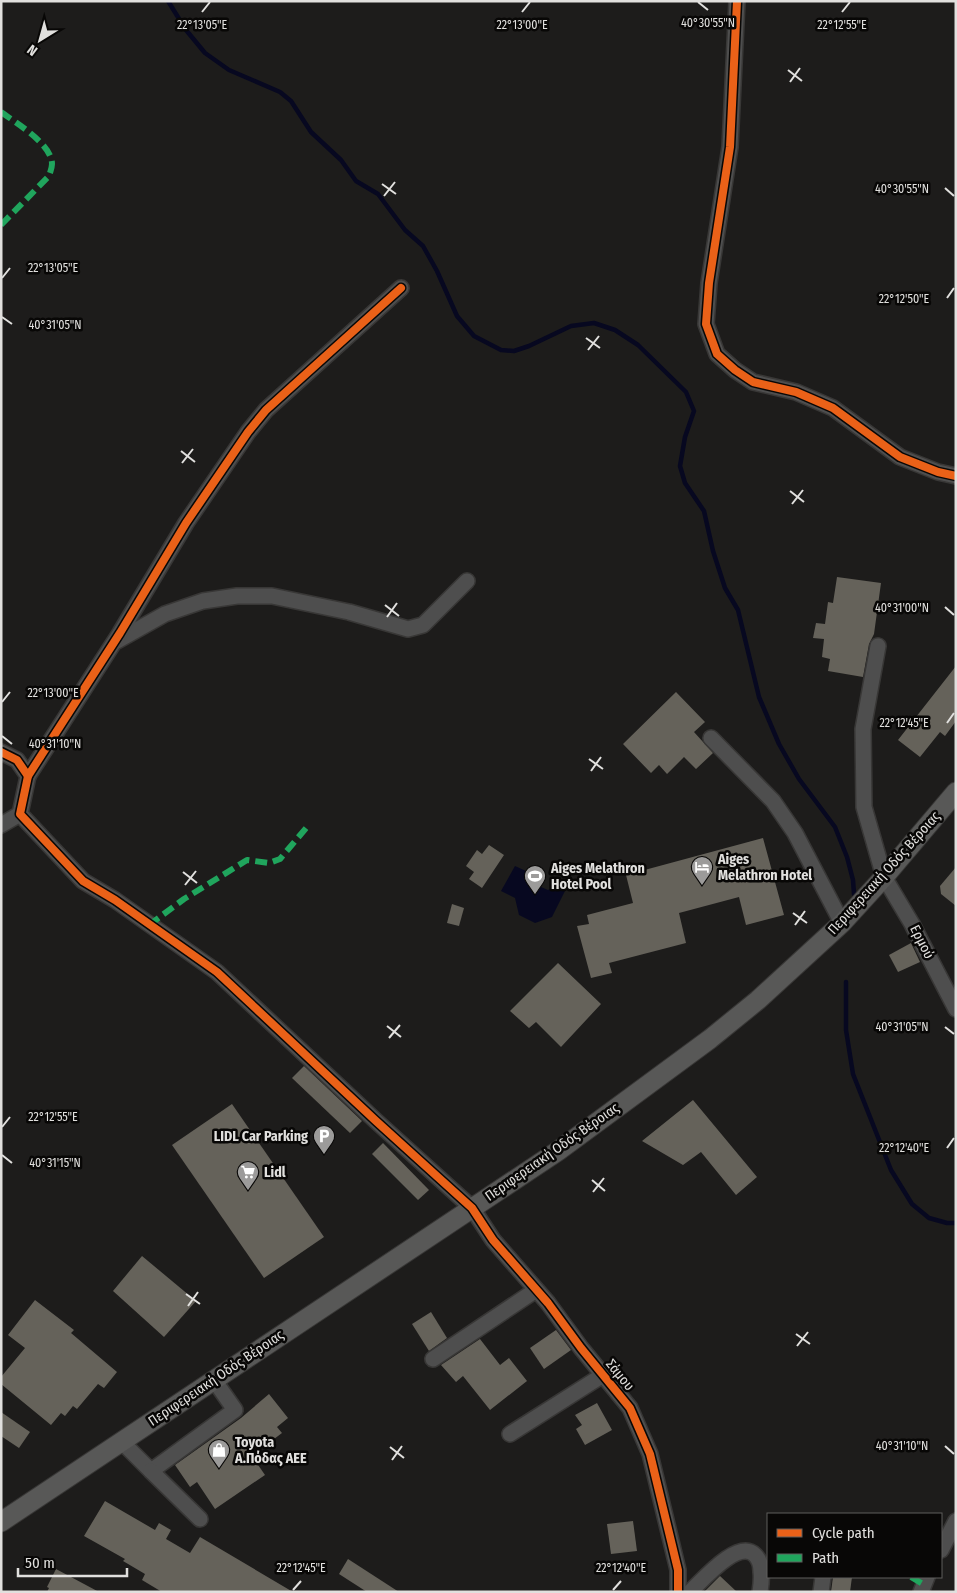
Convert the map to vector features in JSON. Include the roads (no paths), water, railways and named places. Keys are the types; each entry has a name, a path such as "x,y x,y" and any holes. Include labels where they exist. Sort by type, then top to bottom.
{"main road":[{"name":"Περιφερειακή Οδός Βέροιας","path":"1,1522 558,1151 710,1038 758,1000 842,923 956,792"}],"street":[{"path":"737,1 730,147 709,283 706,324 717,354 735,370 753,382 796,392 833,408 900,457 938,472 956,476"},
{"path":"1,825 20,814 28,776 186,524 248,432 266,410 401,288"},
{"path":"113,643 165,614 203,602 238,596 272,596 350,612 408,629 423,625 467,581"},
{"name":"Ερμού","path":"878,646 863,729 864,807 884,877 912,924 956,1009"},
{"path":"711,738 773,801 795,833 842,923"},
{"path":"1,752 17,760 28,776"},
{"name":"Σάμου","path":"20,814 83,881 114,900 217,972 472,1208 493,1240 548,1302 581,1348 630,1408 650,1454 678,1570 678,1592"},
{"path":"433,1359 536,1290"},
{"path":"510,1434 603,1374"},
{"path":"151,1471 235,1410 214,1380"},
{"path":"122,1442 200,1519"},
{"path":"942,1548 956,1522"},
{"path":"690,1592 726,1558 740,1551 752,1552 758,1559 761,1571 760,1592"},
{"path":"821,1592 823,1578"},
{"path":"921,1592 927,1578"}],"water":[{"name":"Aiges Melathron Hotel Pool","path":"515,866 539,877 541,887 548,890 555,885 565,891 552,917 535,923 519,915 515,898 501,891"}],"waterway":[{"path":"168,1 186,30 205,53 229,70 280,92 291,101 311,132 341,160 356,181 378,194 405,230 423,246 437,271 457,316 474,336 501,350 514,351 571,326 594,323 615,330 638,345 686,392 694,411 685,437 680,466 685,483 704,511 713,551 725,588 738,610 759,697 779,744 799,779 835,827 847,857 853,880 854,894"},
{"path":"846,982 846,1030 853,1074 891,1170 912,1204 929,1218 947,1223 956,1223"}],"place":[{"name":"Aiges Melathron Hotel","path":"702,886"},
{"name":"Aiges Melathron Hotel Pool","path":"535,895"},
{"name":"LIDL Car Parking","path":"324,1155"},
{"name":"Lidl","path":"248,1191"},
{"name":"Toyota Α.Πόδας ΑΕΕ","path":"219,1469"}]}
